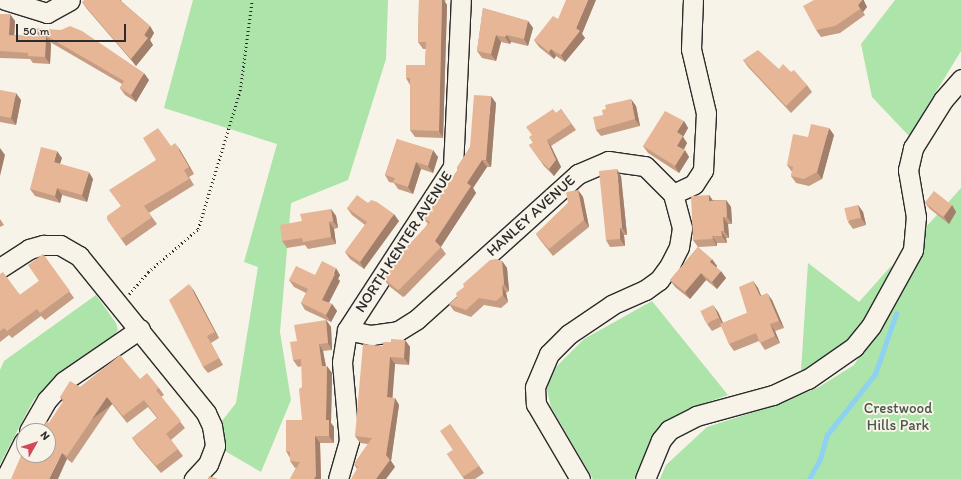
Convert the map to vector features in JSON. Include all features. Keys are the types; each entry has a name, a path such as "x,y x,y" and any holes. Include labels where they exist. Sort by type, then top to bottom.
{"street":[{"path":"5,0 48,13 70,0"},
{"name":"NORTH KENTER AVENUE","path":"338,479 349,441 342,362 347,330 453,167 460,0"},
{"path":"580,479 536,404 535,387 539,372 549,354 569,334 612,305 645,290 663,275 678,247 682,228 673,194 694,184 704,170 706,113 691,49 693,0"},
{"path":"645,479 661,440 669,430 696,416 773,395 808,379 854,347 871,326 913,250 916,217 908,170 913,148 943,100 961,79"},
{"name":"HANLEY AVENUE","path":"347,330 371,335 398,331 417,319 578,174 608,161 645,166 673,194"},
{"path":"0,268 29,249 43,245 60,245 79,256 206,413 212,426 214,446 208,464 194,479"},
{"path":"34,423 47,400 64,381 140,330"},
{"path":"5,479 16,457"}],"path":[{"path":"120,305 148,272 198,229 240,91 252,0"}],"green space":[{"path":"193,0 388,0 386,59 348,180 291,203 280,332 291,400 261,472 225,451 222,421 236,403 258,267 244,262 277,144 164,108"},
{"path":"895,0 961,0 961,51 909,136 872,97 861,44"},
{"name":"Crestwood Hills Park","path":"961,188 961,479 660,479 666,465 707,427 779,404 819,387 854,365 916,269 918,236"},
{"path":"808,263 859,302 892,265 889,280 864,328 810,368 801,371"},
{"path":"96,295 116,323 118,330 112,338 54,379 34,399 21,423 16,423 16,433 0,464 0,370 4,361"},
{"path":"652,301 728,395 688,409 672,419 650,442 634,479 593,479 551,407 547,390 549,378 556,367 584,339"}],"building":[{"path":"84,0 119,0 150,26 144,35 148,38 131,59 82,2"},
{"path":"419,0 442,0 439,131 410,130 410,78 406,78 406,65 425,65 426,42 418,42"},
{"path":"566,0 588,0 576,28 580,31 561,55 551,49 549,52 534,40 553,16 558,19"},
{"path":"814,0 862,0 858,5 860,9 835,26 816,30 803,6"},
{"path":"483,8 528,21 524,39 507,35 505,37 496,35 491,54 477,51"},
{"path":"0,14 10,14 9,35 46,37 45,57 28,56 28,53 0,51"},
{"path":"70,26 82,31 144,73 131,95 120,88 124,81 33,28 61,30"},
{"path":"758,50 779,69 783,64 791,72 794,70 807,85 786,106 743,60"},
{"path":"0,90 16,93 11,118 0,116"},
{"path":"474,95 491,96 486,160 482,160 467,183 471,186 435,241 441,247 398,290 384,279 401,253 430,222 424,219 457,171 457,167 470,147"},
{"path":"631,99 635,119 596,130 593,117 603,115 602,110 606,109 605,105"},
{"path":"553,109 556,113 561,109 571,124 547,140 556,160 549,169 539,159 529,145 533,143 529,137 532,135 526,127"},
{"path":"665,111 684,121 677,132 683,136 677,146 685,150 675,166 643,146"},
{"path":"811,124 829,128 817,172 804,179 791,176 793,167 787,165 793,134 808,137"},
{"path":"158,128 171,146 175,143 189,167 184,170 189,179 144,206 152,217 121,239 107,219 107,216 121,206 109,190 156,160 143,138"},
{"path":"397,139 433,150 428,166 416,162 408,187 393,182 395,178 385,175"},
{"path":"41,147 57,151 54,162 89,172 82,195 57,188 55,196 30,189"},
{"path":"617,169 622,228 620,228 620,239 606,240 599,171"},
{"path":"578,190 584,220 549,249 536,234 568,203 566,192"},
{"path":"934,191 952,205 943,217 925,203"},
{"path":"357,195 368,203 371,200 377,202 394,214 360,262 345,252 367,222 347,208"},
{"path":"709,195 709,201 726,200 727,217 723,217 724,231 721,231 722,236 712,236 713,239 693,240 691,196"},
{"path":"858,205 861,218 847,221 844,208"},
{"path":"331,209 333,221 329,222 331,237 303,242 302,238 282,241 280,225 302,221 300,214"},
{"path":"698,247 712,259 710,262 721,271 712,282 701,273 685,292 670,280"},
{"path":"43,254 70,291 40,313 37,309 7,331 4,328 0,331 0,274 3,272 20,295 39,281 28,265"},
{"path":"496,259 502,261 504,284 502,286 503,295 496,301 479,298 466,310 449,304 457,297 456,293 464,287 463,284 490,260"},
{"path":"322,261 336,268 333,273 335,274 322,300 332,304 326,315 301,303 308,289 289,280 296,266 315,275"},
{"path":"753,281 760,296 767,293 779,321 770,324 775,336 760,343 756,333 729,344 720,324 747,313 739,287"},
{"path":"189,284 215,332 207,336 219,358 203,367 169,300"},
{"path":"713,305 719,318 706,324 700,311"},
{"path":"326,320 328,343 319,344 322,366 327,366 326,420 329,420 329,436 315,436 316,476 314,479 290,479 300,462 290,461 290,452 286,451 286,420 302,420 299,389 302,387 301,359 293,360 290,342 297,341 294,325"},
{"path":"391,339 405,340 404,358 390,357 387,397 395,398 386,455 390,460 376,479 351,479 358,467 354,464 372,438 355,436 363,344 383,346 383,342 391,342"},
{"path":"120,355 140,379 147,373 159,388 156,390 181,421 166,434 178,449 156,466 132,438 158,418 144,400 123,416 107,397 67,456 62,453 49,479 11,479 18,463 56,463 56,423 49,423 64,400 60,397 70,381 80,387"},
{"path":"450,424 479,466 463,477 447,454 453,450 440,431"},
{"path":"209,476 218,479 208,479"}],"waterway":[{"path":"809,479 820,459 827,435 875,374 896,314"}]}
